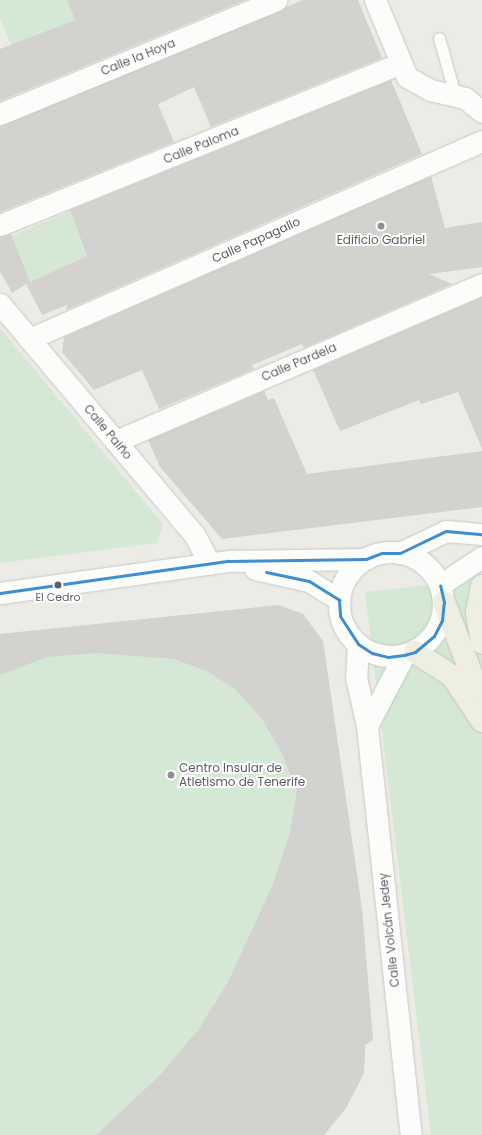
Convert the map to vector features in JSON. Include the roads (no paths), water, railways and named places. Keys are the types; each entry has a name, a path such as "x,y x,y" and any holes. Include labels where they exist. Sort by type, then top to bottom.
{"highway":[{"path":"482,586 477,612 482,643"},
{"path":"442,594 482,702"},
{"path":"410,653 452,676 482,721"}],"street":[{"name":"Calle la Hoya","path":"0,114 276,0"},
{"path":"376,0 407,77 414,83 465,98 482,112"},
{"name":"Calle Paloma","path":"0,225 401,63"},
{"name":"Calle Papagallo","path":"29,339 482,141"},
{"name":"Calle Pardela","path":"116,441 482,284"},
{"name":"Calle Paiño","path":"0,304 220,563"},
{"path":"400,553 446,531 482,534"},
{"path":"367,726 410,653 434,636 442,620 442,594 417,558 400,553 382,553 366,559 352,570 343,584 339,600 340,616 347,632 358,644 372,653 388,657 410,653"},
{"path":"442,594 482,556"},
{"path":"0,593 220,563 366,559"},
{"path":"220,563 309,581 339,600"},
{"name":"Calle Volcán Jedey","path":"358,644 356,677 367,726 411,1135"}],"lane":[{"path":"439,38 455,95"}],"place":[{"name":"Edificio Gabriel","path":"381,226"},
{"name":"El Cedro","path":"58,585"},
{"name":"Centro Insular de Atletismo de Tenerife","path":"171,775"}]}
